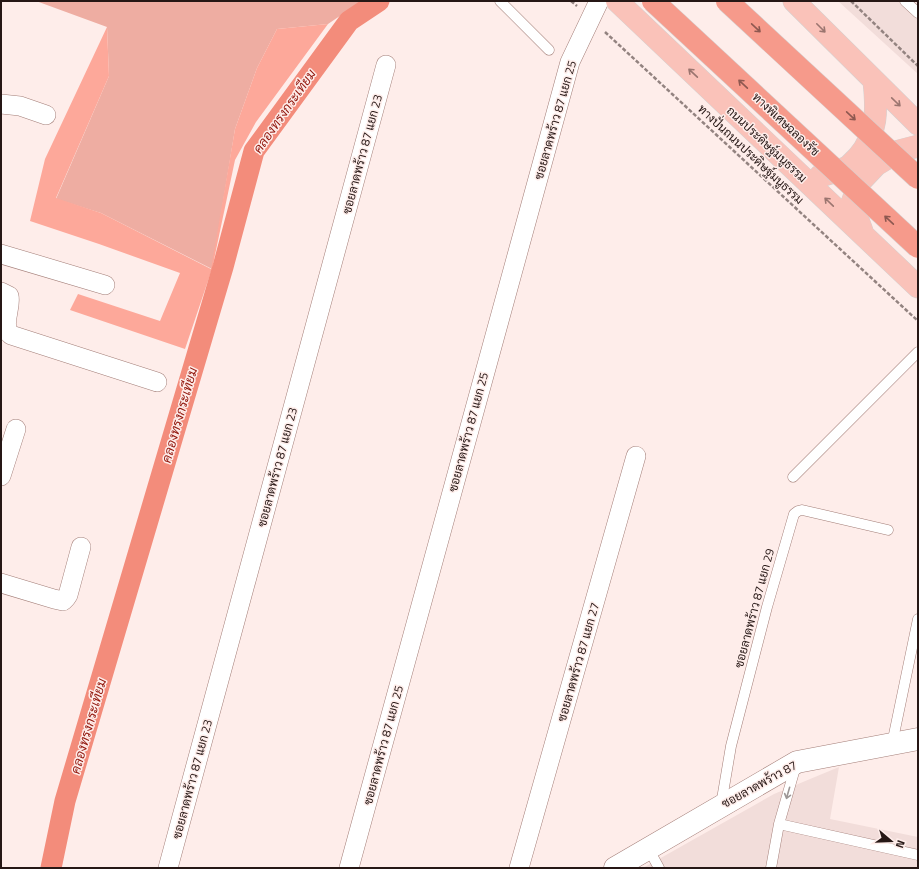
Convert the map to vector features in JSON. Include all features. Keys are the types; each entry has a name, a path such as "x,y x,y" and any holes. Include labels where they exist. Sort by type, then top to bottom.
{"highway":[{"name":"ทางพิเศษฉลองรัช","path":"653,1 918,247"},
{"path":"727,1 918,178"}],"main road":[{"name":"ถนนประดิษฐ์มนูธรรม","path":"617,1 918,287"},
{"path":"794,1 918,124"},
{"path":"802,177 819,176 838,171 850,165 866,148 875,124 877,105 874,81"},
{"path":"863,234 852,203 859,183 876,166 899,151 918,146"}],"street":[{"name":"ซอยลาดพร้าว 87 แยก 25","path":"349,868 570,62 599,1"},
{"name":"ซอยลาดพร้าว 87 แยก 23","path":"168,868 386,65"},
{"path":"1,104 20,106 46,115"},
{"path":"1,254 105,285"},
{"path":"1,292 6,294 10,300 7,329 10,335 157,382"},
{"path":"1,476 16,429"},
{"name":"ซอยลาดพร้าว 87 แยก 27","path":"519,868 636,456"},
{"path":"1,583 63,601 68,595 81,548"},
{"name":"ซอยลาดพร้าว 87","path":"615,868 798,762 918,739"}],"lane":[{"path":"500,1 549,50"},
{"path":"905,1 918,13"},
{"path":"794,477 918,352"},
{"name":"ซอยลาดพร้าว 87 แยก 29","path":"722,805 731,746 767,607 794,514 802,510 888,530"},
{"path":"892,744 918,619"},
{"path":"771,868 779,824 798,762"},
{"path":"779,824 918,855"},
{"path":"648,848 659,868"}],"path":[{"name":"ทางปั่นถนนประดิษฐ์มนูธรรม","path":"571,1 918,321"},
{"path":"851,1 918,66"}],"shaded area":[{"path":"36,1 362,1 328,24 277,29 257,68 235,129 212,269 101,213 56,199 109,76 107,27"},
{"path":"838,1 918,1 918,74"},
{"path":"328,24 256,122 235,160 212,269 185,349 70,310 78,294 160,321 180,273 30,221 45,159 107,27 109,76 56,198 101,213 211,269 235,129 257,68 277,29"},
{"path":"839,767 830,819 918,837 918,868 643,868 774,794"}],"waterway":[{"name":"คลองทรงกระเทียม","path":"51,868 65,801 223,267 254,151 349,21 379,1"}]}
